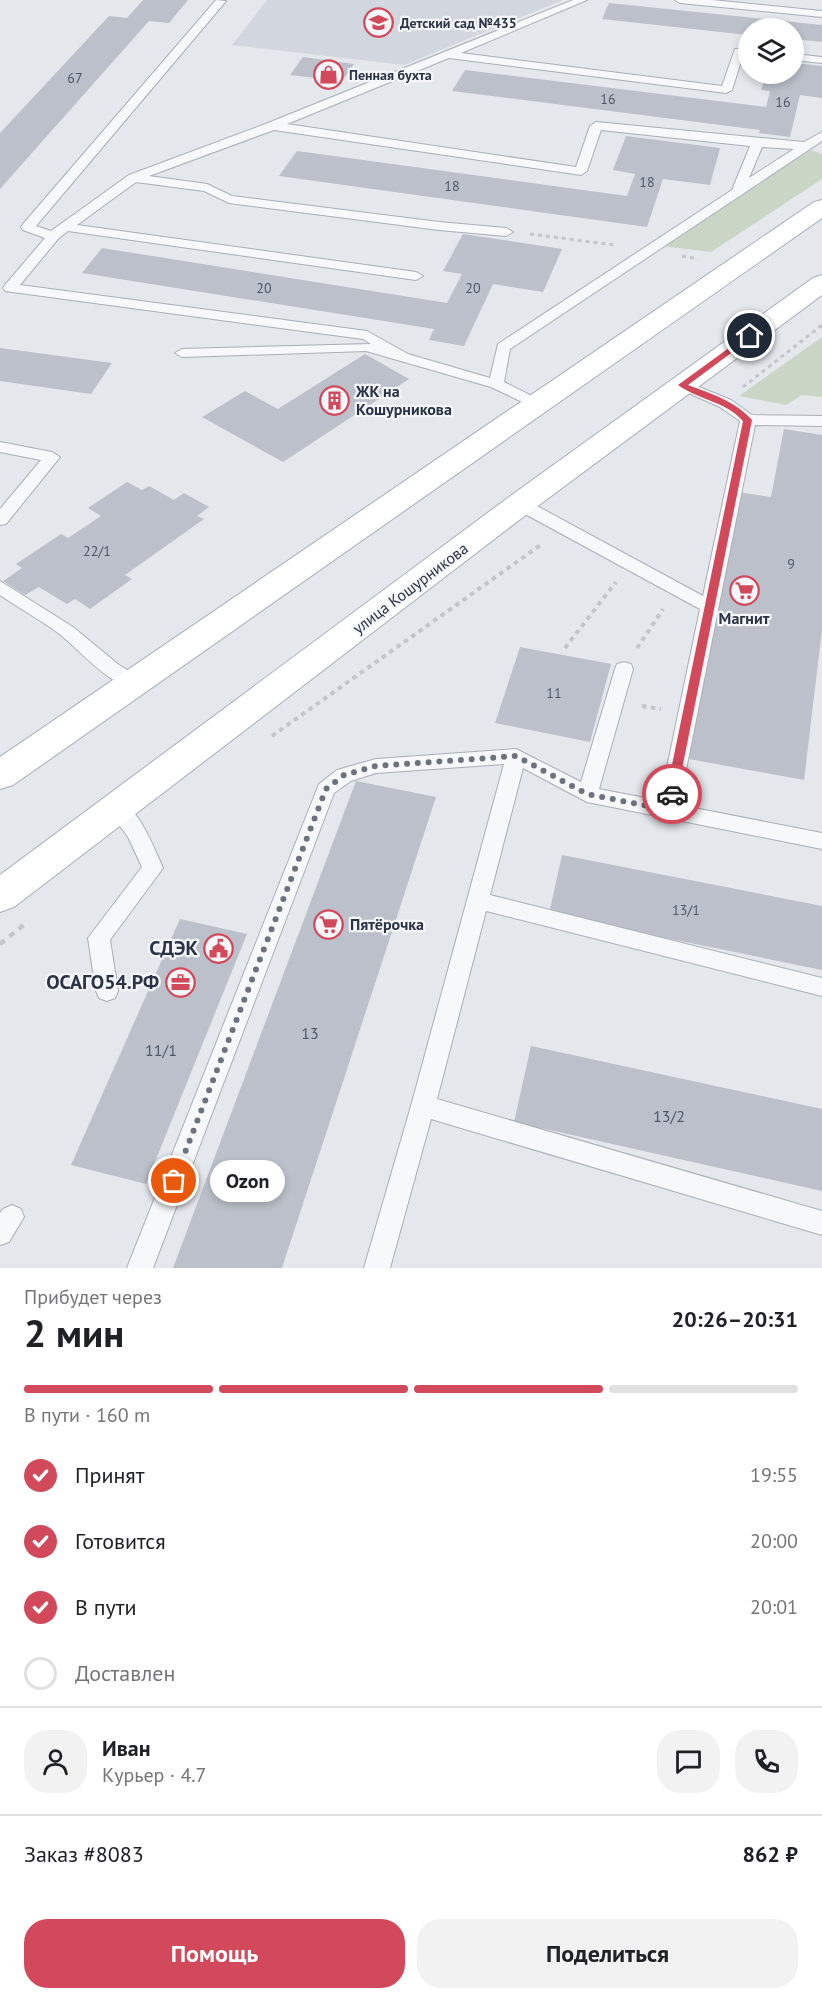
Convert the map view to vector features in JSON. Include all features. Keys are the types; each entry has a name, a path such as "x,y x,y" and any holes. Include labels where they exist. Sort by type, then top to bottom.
{"main road":[{"path":"0,775 822,207"},
{"name":"улица Кошурникова","path":"0,896 520,504 822,283"}],"lane":[{"path":"53,236 28,227 220,0"},
{"path":"0,301 53,236 133,178 272,126 582,0"},
{"path":"680,0 822,14"},
{"path":"450,55 726,90 738,54"},
{"path":"804,58 822,60"},
{"path":"272,126 581,171 596,126 756,143 807,146"},
{"path":"496,384 503,347 822,136"},
{"path":"738,191 756,143"},
{"path":"133,178 207,188 229,199 438,226 506,232"},
{"path":"66,227 416,276"},
{"path":"10,288 367,335 403,357"},
{"path":"182,353 367,347 496,384 537,404"},
{"path":"682,385 724,402 748,420 822,421"},
{"path":"668,810 748,420"},
{"path":"0,447 52,457 0,520"},
{"path":"520,504 563,530 710,607"},
{"path":"0,587 67,631 112,670 134,683"},
{"path":"587,794 624,669"},
{"path":"377,1268 423,1106 516,756"},
{"path":"140,1268 326,789 344,775 376,766 516,756 587,794 822,841"},
{"path":"107,991 99,938 153,868 136,832 117,808"},
{"path":"477,900 822,987"},
{"path":"423,1106 822,1223"}],"path":[{"path":"542,236 652,250"},
{"path":"724,402 822,326"},
{"path":"262,743 563,530"},
{"path":"565,648 629,564"},
{"path":"624,669 675,590"},
{"path":"614,701 688,714"},
{"path":"0,944 27,922"}],"shaded area":[{"name":"Детский сад №435","path":"267,0 563,0 404,65 232,45"}],"green space":[{"path":"811,150 822,154 822,179 711,252 662,246"},
{"path":"822,337 822,397 802,395 786,405 739,396"}],"building":[{"path":"143,0 188,0 169,23 149,21 0,189 0,133 109,16 127,18"},
{"path":"609,3 754,18 738,18 738,34 602,19"},
{"path":"804,23 822,25 822,42 804,40"},
{"path":"303,57 354,64 342,81 290,75"},
{"path":"804,64 822,66 822,98 800,95 790,137 759,133 760,130 452,91 465,70 766,107 770,91 761,90 763,84 804,84"},
{"path":"626,136 720,148 710,185 663,179 647,227 279,176 297,151 627,196 635,174 613,170"},
{"path":"463,234 562,249 543,292 493,284 464,346 429,340 434,329 82,273 102,248 447,303 462,274 443,271"},
{"path":"0,348 112,363 91,394 0,381"},
{"name":"ЖК на Кошурникова","path":"365,354 409,379 283,462 202,417 245,391 278,409"},
{"path":"784,429 822,435 822,630 804,780 689,759 738,492 771,497"},
{"path":"127,482 142,490 149,486 174,500 184,493 209,507 197,516 204,519 125,575 132,579 90,609 75,599 67,604 39,587 25,595 3,581 22,568 16,564 61,534 68,538 101,516 88,508"},
{"path":"520,647 611,664 590,742 495,723"},
{"path":"356,781 436,797 282,1268 173,1268"},
{"path":"562,855 822,906 822,970 549,914"},
{"path":"180,919 247,934 146,1184 71,1165"},
{"path":"531,1046 822,1109 822,1191 514,1122"}],"way so far":[{"path":"174,1181 326,789 344,775 376,766 516,756 587,794 668,810 672,794"}],"place":[{"name":"Детский сад №435","path":"379,23"},
{"name":"Пенная бухта","path":"328,75"},
{"name":"ЖК на Кошурникова","path":"335,400"},
{"name":"Магнит","path":"744,590"},
{"name":"Пятёрочка","path":"329,924"},
{"name":"СДЭК","path":"219,948"},
{"name":"ОСАГО54.РФ","path":"180,982"},
{"name":"Ozon","path":"174,1181"}],"route":[{"path":"672,794 748,420 724,402 682,385 750,336"}]}
